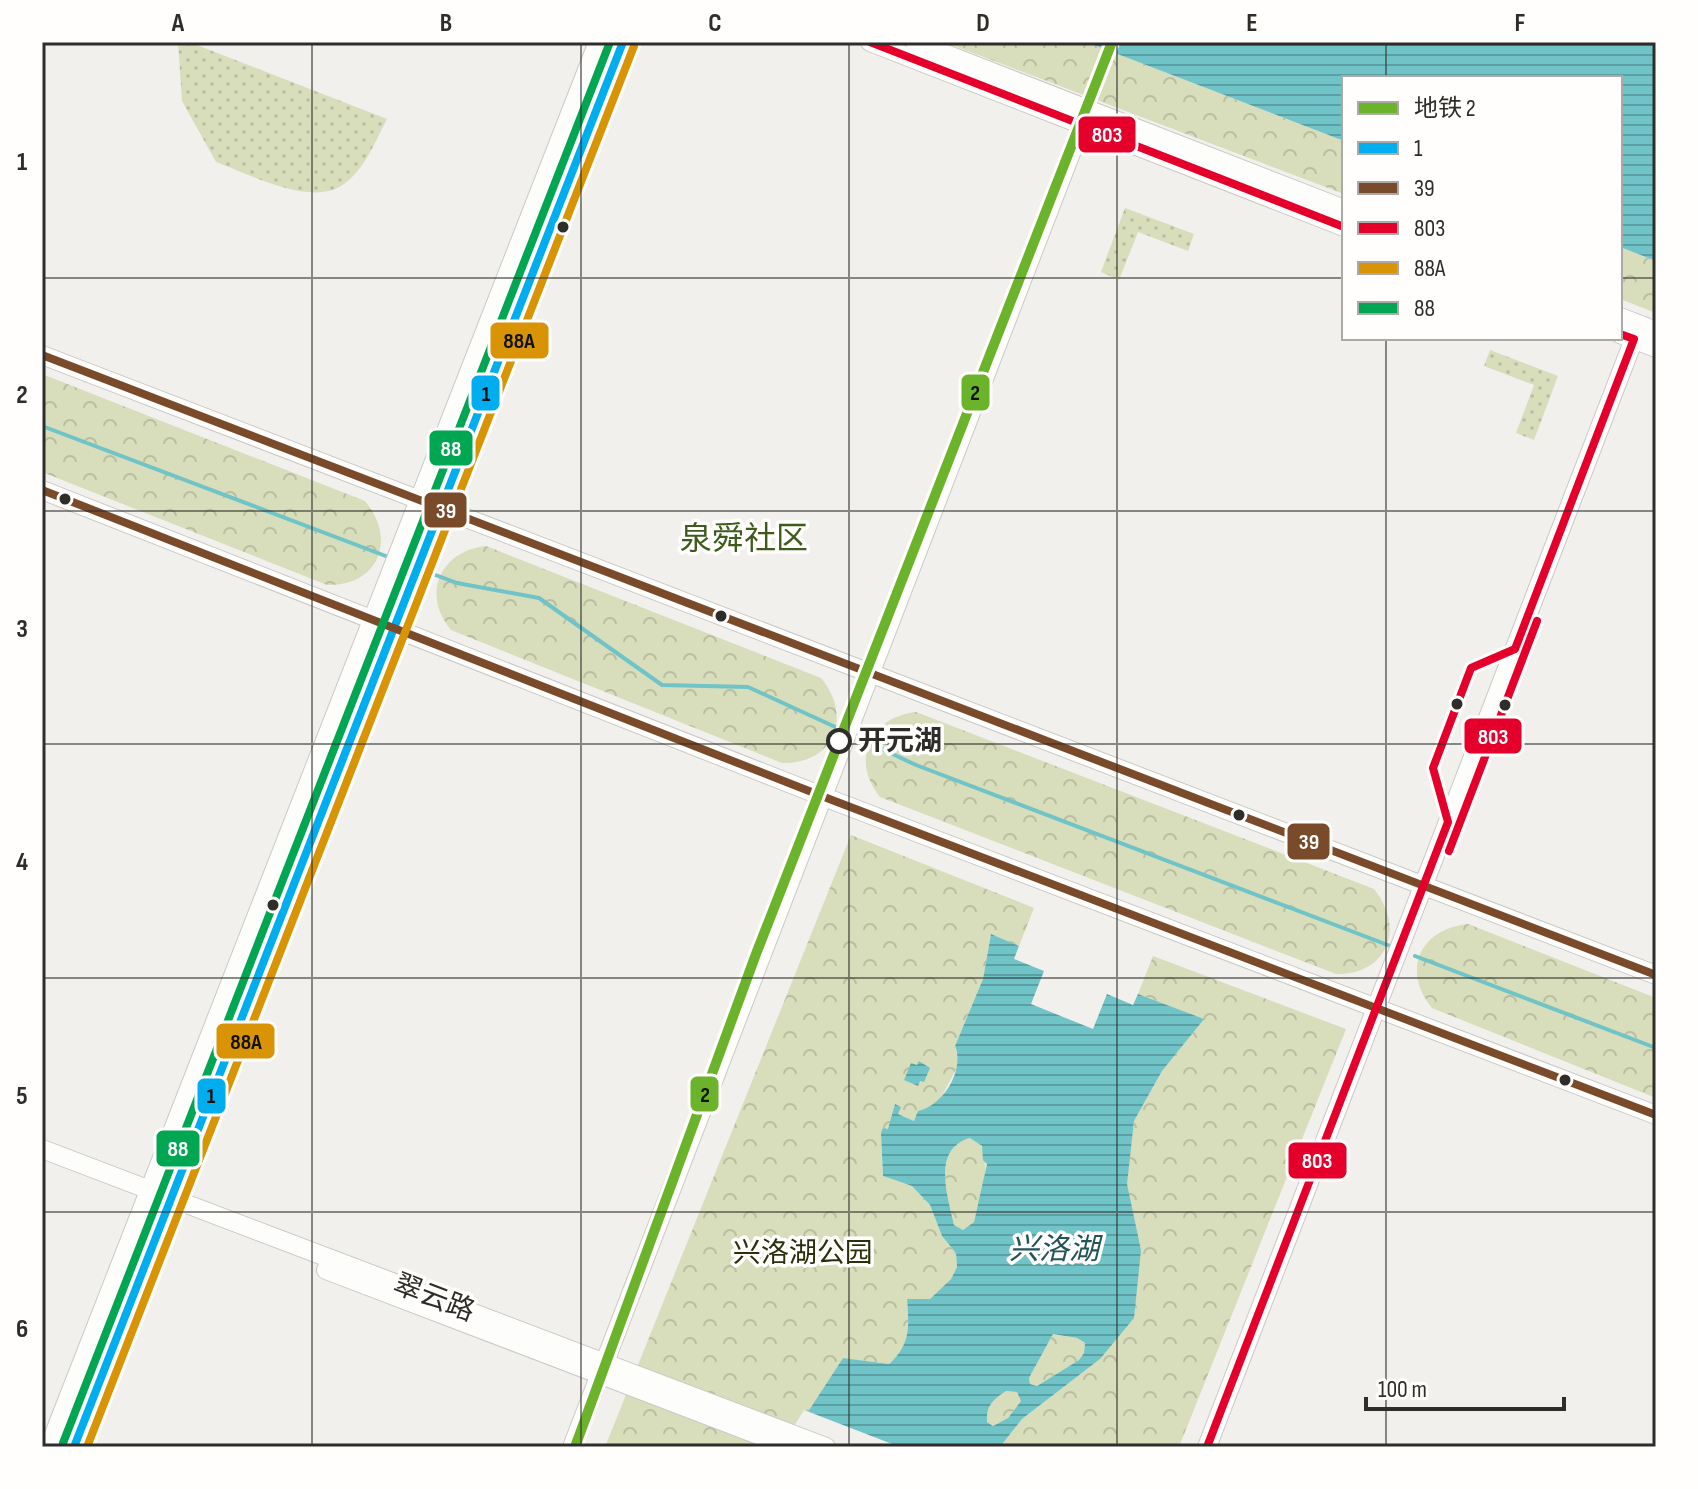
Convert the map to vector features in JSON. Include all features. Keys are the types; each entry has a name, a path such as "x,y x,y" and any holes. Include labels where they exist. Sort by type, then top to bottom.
{"main road":[{"path":"49,1447 598,42"},
{"path":"74,1447 623,42"},
{"path":"870,42 1342,208"},
{"path":"915,42 1342,226"},
{"path":"584,1447 608,1372 1090,119"},
{"path":"1207,1447 1382,1009 1642,337 1622,319"},
{"path":"42,355 875,678 1656,975"},
{"path":"42,490 827,798 1656,1115"},
{"path":"1219,1447 1382,1009"},
{"name":"翠云路","path":"42,1149 147,1195"},
{"name":"翠云路","path":"42,1160 147,1195 773,1434 826,1447"},
{"path":"572,1447 608,1372"},
{"name":"翠云路","path":"773,1434 790,1447"}],"green space":[{"path":"178,42 189,42 387,119 362,165 341,186 313,192 262,180 216,162 182,101"},
{"path":"944,42 1086,42 1342,140 1342,193"},
{"path":"1125,208 1194,234 1188,251 1138,232 1119,280 1101,272"},
{"path":"1622,248 1656,261 1656,313 1622,300"},
{"path":"1490,350 1558,376 1534,440 1516,433 1534,385 1484,366"},
{"path":"42,374 365,501 380,530 378,558 359,578 327,585 42,472"},
{"path":"486,546 821,678 836,708 833,736 815,756 782,763 451,630 437,602 440,576 457,556"},
{"path":"916,712 1374,889 1389,919 1386,946 1379,958 1368,967 1336,974 880,797 866,769 870,742 876,731 887,722"},
{"name":"兴洛湖公园","path":"851,835 1034,908 1019,946 991,934 983,979 955,1046 959,1064 938,1103 914,1121 896,1113 888,1130 881,1133 883,1176 912,1186 930,1205 942,1236 956,1253 957,1267 951,1279 930,1299 907,1299 905,1342 889,1364 843,1358 785,1447 605,1447"},
{"path":"1468,924 1656,998 1656,1098 1432,1008 1418,980 1420,954 1438,934 1451,927"},
{"path":"1153,956 1346,1029 1179,1447 1000,1447 1022,1419 1100,1359 1141,1250 1126,1184 1134,1121 1162,1071 1203,1019 1138,994"},
{"path":"970,1138 979,1144 986,1163 974,1222 963,1230 954,1225 945,1175 950,1152"},
{"path":"1053,1334 1077,1338 1085,1344 1084,1353 1079,1360 1037,1386 1030,1384 1029,1378"},
{"path":"1006,1391 1017,1392 1021,1401 1008,1418 993,1426 987,1422 989,1407"}],"water":[{"path":"1086,42 1656,42 1656,261 1622,248 1622,76 1342,76 1342,140"},
{"name":"兴洛湖","path":"991,934 1019,946 1014,959 1044,971 1031,1004 1093,1029 1107,994 1133,1005 1138,994 1204,1019 1162,1071 1134,1121 1127,1184 1141,1250 1134,1318 1100,1359 1022,1419 1000,1447 785,1447 843,1358 889,1364 905,1342 907,1299 930,1299 951,1279 957,1267 956,1253 942,1236 930,1205 912,1186 883,1176 881,1133 883,1128 888,1129 895,1104 901,1107 898,1114 914,1121 918,1111 936,1102 950,1086 957,1066 955,1046 983,979","holes":["970,1138 982,1146 983,1160 987,1164 974,1222 963,1230 954,1225 945,1175 950,1152","1053,1334 1077,1338 1085,1343 1079,1360 1037,1386 1030,1384 1029,1378","1006,1391 1017,1392 1021,1401 1008,1418 993,1426 987,1422 991,1404"]},
{"path":"919,1061 930,1068 924,1082 920,1081 918,1086 904,1080 911,1063 917,1065"}],"pier":[{"path":"804,1410 900,1447 781,1447"}],"waterway":[{"path":"42,426 391,558"},
{"path":"422,570 457,583 539,598 662,685 748,687 844,731"},
{"path":"852,735 916,765 1393,947"},
{"path":"1415,956 1656,1048"}],"metro line":[{"name":"2","path":"575,1447 756,954 1112,42"}],"transit line":[{"name":"88","path":"63,1443 610,42"},
{"name":"1","path":"74,1447 623,42"},
{"name":"803","path":"870,42 1342,226"},
{"name":"88A","path":"87,1447 634,46"},
{"name":"803","path":"1207,1447 1448,822 1433,768 1471,668 1515,649 1634,339 1622,335"},
{"name":"39","path":"42,355 1656,975"},
{"name":"39","path":"42,490 832,800 1656,1115"},
{"name":"803","path":"1449,851 1537,621"}],"place":[{"name":"开元湖","path":"839,741"}],"district":[{"name":"泉舜社区","path":"744,539"}]}
